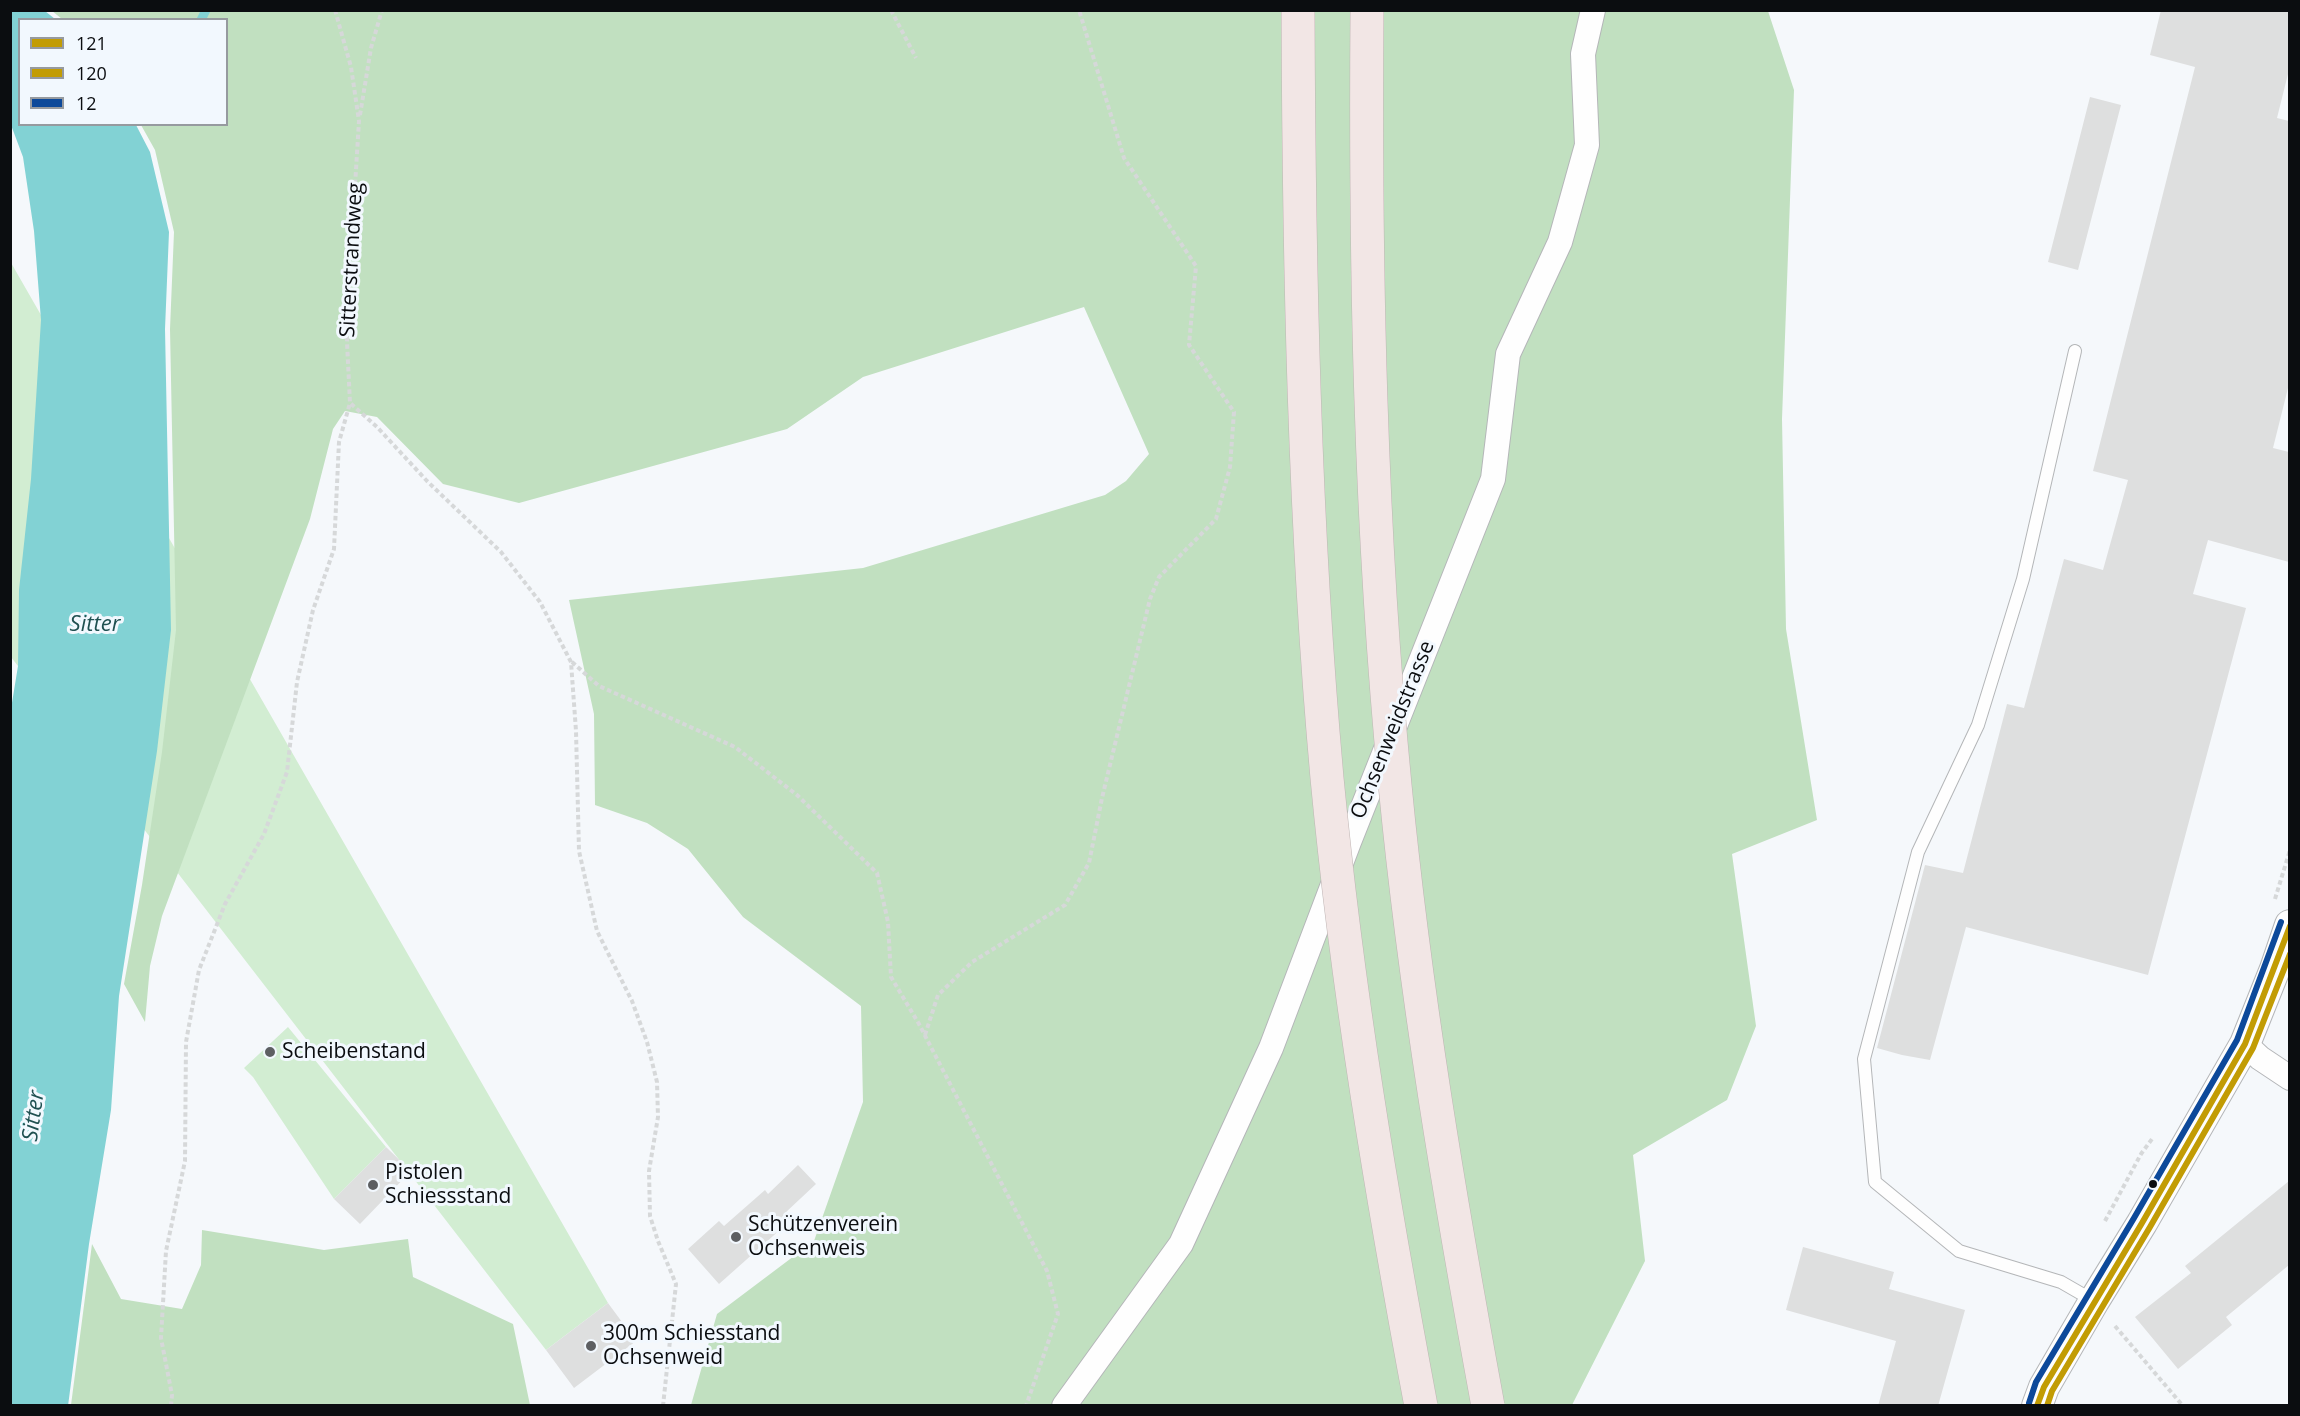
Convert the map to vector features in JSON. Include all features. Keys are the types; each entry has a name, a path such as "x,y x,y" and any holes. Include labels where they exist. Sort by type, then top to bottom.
{"highway":[{"path":"1298,10 1304,420 1312,580 1326,765 1338,880 1370,1115 1421,1406"},
{"path":"1367,10 1367,239 1372,458 1388,708 1403,869 1425,1030 1450,1193 1488,1406"}],"street":[{"name":"Ochsenweidstrasse","path":"1064,1406 1186,1234 1271,1048 1348,842 1493,479 1508,354 1560,242 1587,145 1583,54 1593,10"},
{"path":"2037,1406 2044,1388 2094,1301 2147,1216 2245,1044 2275,969 2289,925"},
{"path":"2245,1044 2260,1058 2289,1078"}],"lane":[{"path":"2075,351 2023,579 1978,725 1918,852 1864,1059 1875,1182 1959,1251 2061,1282 2094,1301"}],"path":[{"name":"Sitterstrandweg","path":"171,1406 172,1395 161,1338 165,1251 185,1161 186,1042 199,970 225,904 264,834 287,772 297,682 313,610 334,549 339,442 350,403 347,342 348,295 359,121 351,67 335,10"},
{"path":"359,121 371,48 382,10"},
{"path":"891,10 916,58"},
{"path":"925,1035 938,995 972,963 1065,905 1089,863 1102,798 1150,599 1159,577 1216,519 1230,467 1234,412 1189,345 1196,266 1124,158 1079,10"},
{"path":"350,403 377,427 427,481 508,560 540,602 571,662 599,686 735,747 797,795 877,873 888,922 891,977 925,1035 1047,1271 1058,1314 1026,1406"},
{"path":"571,662 576,731 579,851 597,931 632,1001 647,1041 657,1082 658,1117 649,1171 650,1216 676,1284 663,1406"},
{"path":"2115,1325 2186,1406"}],"green space":[{"path":"52,11 1768,11 1794,90 1782,419 1786,629 1817,820 1732,854 1756,1026 1727,1100 1633,1155 1645,1261 1572,1405 691,1405 717,1314 814,1241 863,1102 861,1006 743,917 688,849 647,823 595,805 594,714 569,600 863,568 1105,495 1126,481 1149,454 1084,307 863,377 787,429 519,503 443,484 377,417 345,411 333,429 310,519 162,916 150,966 145,1022 124,984 162,752 176,630 170,329 174,232 155,150 142,126 228,126 228,18 61,18"},
{"path":"10,261 608,1303 546,1350 11,657"},
{"path":"288,1027 386,1147 334,1199 253,1077 244,1068"},
{"path":"202,1230 324,1250 408,1239 413,1277 513,1324 530,1405 71,1405 92,1244 121,1299 182,1309 201,1265"}],"water":[{"name":"Sitter","path":"10,11 45,11 54,18 18,18 18,126 137,126 150,152 169,232 165,329 171,630 157,751 119,996 111,1110 89,1244 68,1406 10,1405 10,715 18,666 19,590 31,479 41,320 34,231 23,157 11,125"}],"building":[{"path":"2161,10 2289,10 2289,70 2277,118 2289,121 2289,384 2273,448 2289,452 2289,562 2208,540 2193,594 2246,608 2148,975 1966,927 1930,1060 1902,1055 1877,1048 1925,865 1963,873 2007,704 2024,708 2064,559 2103,570 2128,480 2093,471 2195,67 2150,55"},
{"path":"2090,97 2121,105 2078,270 2048,262"},
{"name":"Pistolen Schiessstand","path":"386,1147 411,1171 360,1224 334,1199"},
{"name":"Schützenverein Ochsenweis","path":"798,1165 816,1184 785,1213 791,1220 719,1284 688,1249 719,1221 724,1226 765,1190 768,1194"},
{"path":"2289,1181 2289,1265 2226,1317 2232,1325 2178,1369 2135,1317 2191,1273 2185,1266"},
{"path":"1803,1247 1894,1272 1889,1289 1965,1310 1938,1406 1878,1406 1896,1341 1786,1310"},
{"name":"300m Schiesstand Ochsenweid","path":"608,1303 636,1341 574,1388 546,1350"}],"waterway":[{"path":"202,18 206,10"}],"transit line":[{"name":"12","path":"2029,1403 2036,1382 2237,1040 2281,922"},
{"name":"121","path":"2037,1406 2044,1387 2245,1044 2290,926"},
{"name":"120","path":"2047,1406 2052,1391 2253,1048 2290,954"}],"place":[{"name":"Scheibenstand","path":"270,1052"},
{"name":"Pistolen Schiessstand","path":"373,1185"},
{"name":"Schützenverein Ochsenweis","path":"736,1237"},
{"name":"300m Schiesstand Ochsenweid","path":"591,1346"}]}
